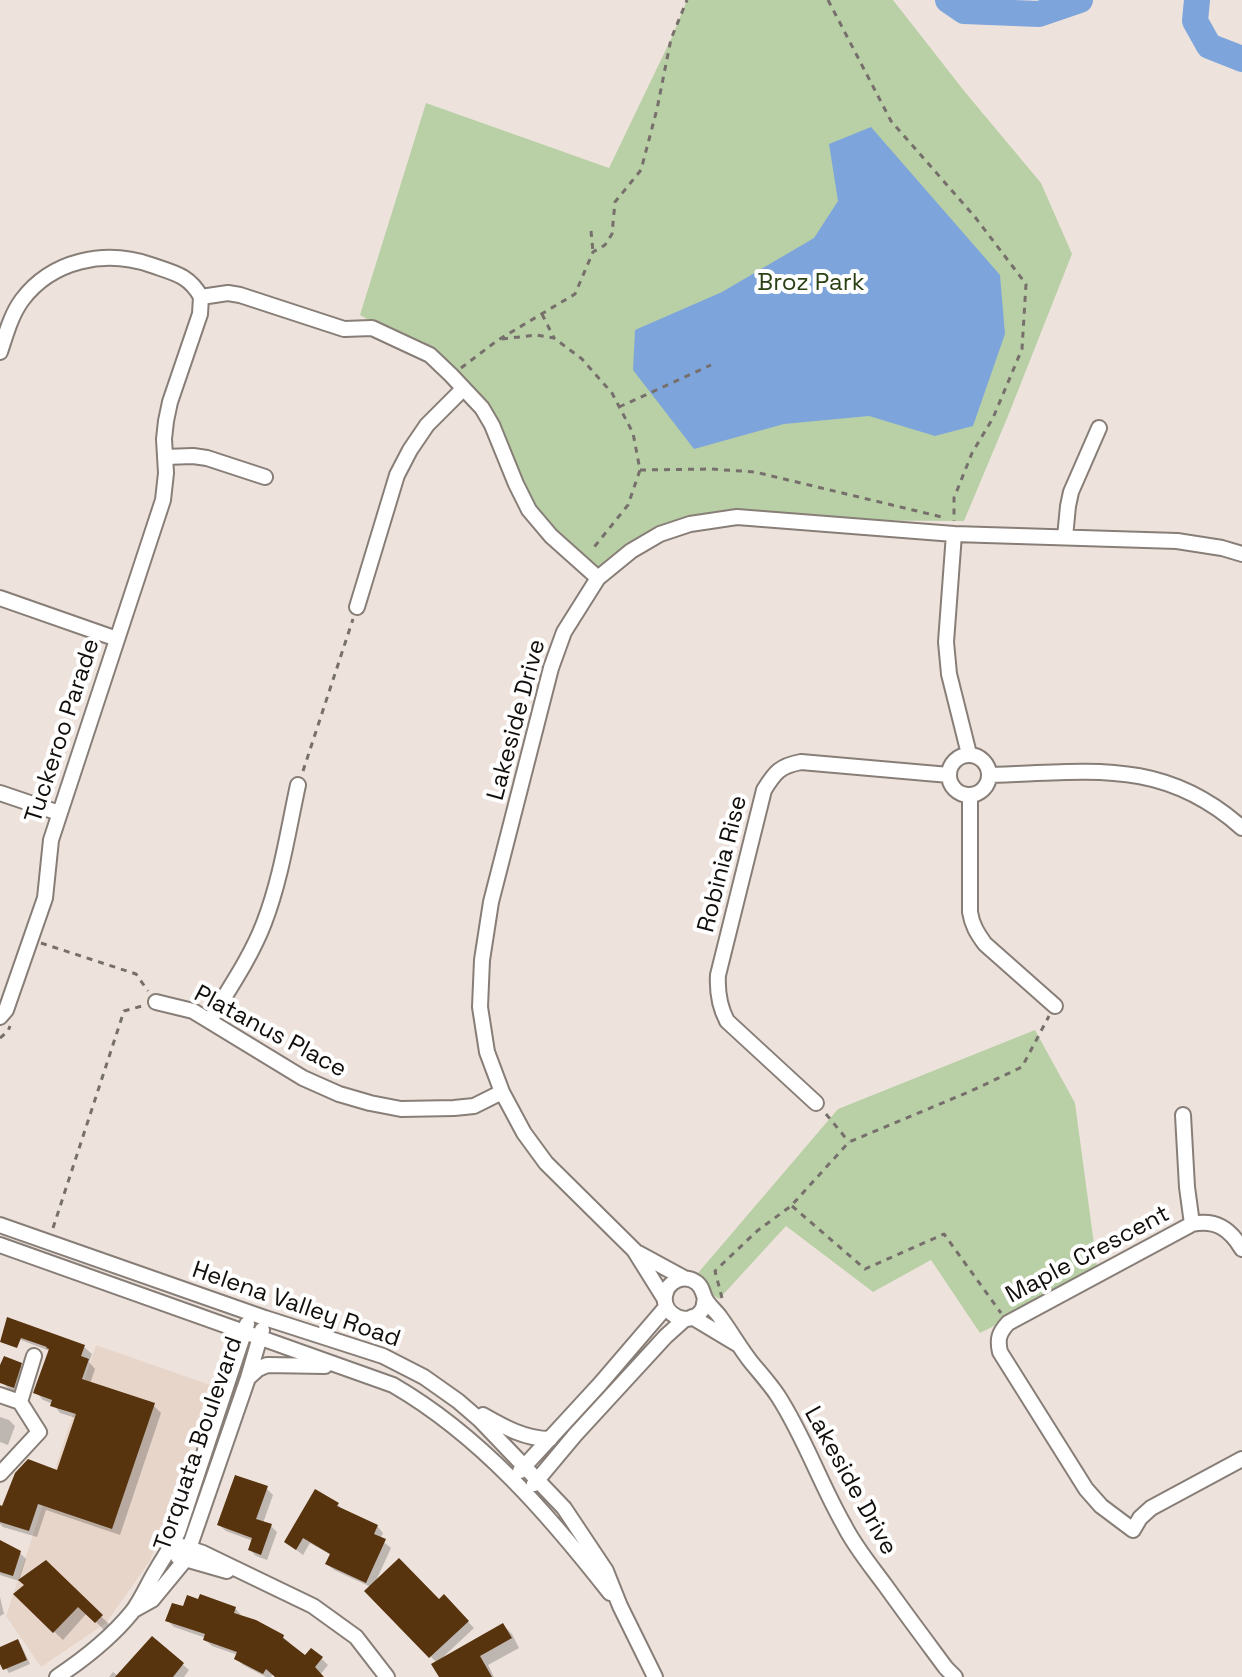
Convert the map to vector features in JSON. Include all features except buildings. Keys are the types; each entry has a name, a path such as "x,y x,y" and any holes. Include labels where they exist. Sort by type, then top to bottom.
{"street":[{"path":"0,352 8,327 23,299 51,273 69,264 93,258 137,260 182,276 194,285 201,297 228,293 240,295 344,329 372,328 430,355 482,408 529,510 551,536 598,578"},
{"name":"Tuckeroo Parade","path":"0,1017 6,1010 45,898 51,840 59,813 163,500 166,473 164,439 170,402 200,314 201,297"},
{"path":"357,607 397,475 427,425 463,389"},
{"path":"1065,537 1071,492 1099,428"},
{"path":"165,457 207,458 265,477"},
{"name":"Lakeside Drive","path":"737,1344 689,1318 677,1318 670,1313 634,1250 546,1163 524,1133 502,1092 487,1052 480,1007 482,960 491,902 551,668 564,632 598,578 631,551 660,534 690,524 737,517 954,534 1177,541 1242,554"},
{"path":"954,534 947,659 969,754"},
{"path":"0,598 117,639"},
{"path":"969,754 984,760 990,775 984,789 970,796 955,790 949,775 955,760 969,754"},
{"name":"Robinia Rise","path":"816,1103 727,1021 719,999 718,975 764,790 779,770 801,762 949,775"},
{"path":"990,775 1124,772 1184,788 1205,799 1242,828"},
{"path":"210,1020 257,941 265,921 298,785"},
{"path":"0,793 59,813"},
{"path":"970,796 970,912 976,933 1055,1006"},
{"name":"Platanus Place","path":"156,1002 193,1011 303,1078 339,1094 370,1103 401,1109 454,1108 474,1106 502,1092"},
{"path":"1183,1115 1192,1224"},
{"name":"Maple Crescent","path":"1242,1249 1226,1228 1203,1221 1192,1224 1008,1323 1000,1332 998,1341 1000,1352 1086,1489 1101,1506 1133,1530 1151,1508 1242,1459"},
{"name":"Helena Valley Road","path":"0,1225 258,1316 383,1356 424,1377 480,1420 564,1508 606,1571 655,1677"},
{"name":"Helena Valley Road","path":"0,1245 393,1385 425,1403 467,1436 526,1493 620,1606"},
{"name":"Lakeside Drive","path":"634,1250 699,1284 705,1298 737,1344 777,1395 844,1527 955,1677"},
{"path":"512,1480 600,1384 665,1303 667,1288 674,1281 684,1278"},
{"path":"526,1493 666,1336 702,1310 705,1298"},
{"name":"Torquata Boulevard","path":"57,1677 104,1641 132,1612 171,1548 244,1332 258,1316"},
{"name":"Torquata Boulevard","path":"132,1612 152,1600 187,1554 248,1378 260,1337 258,1316"},
{"path":"20,1402 34,1356"},
{"path":"248,1378 267,1365 341,1367"},
{"path":"0,1395 20,1402 39,1432 0,1474"},
{"path":"458,1401 521,1435 550,1439"},
{"path":"171,1548 187,1554 203,1553 313,1606 356,1637 387,1677"}],"path":[{"path":"593,252 605,245 612,234 615,202 641,170 671,39 687,0"},
{"path":"640,470 755,472 954,520 954,498 1022,349 1026,284 975,217 891,121 828,0"},
{"path":"451,375 498,340 575,294 593,252 591,231"},
{"path":"542,314 554,338 582,359 612,393 633,433 640,470 628,505 581,563"},
{"path":"498,340 536,335 554,338"},
{"path":"619,407 711,365"},
{"path":"298,785 357,607"},
{"path":"30,939 136,974 156,1002 124,1011 48,1241"},
{"path":"718,1314 724,1307 715,1271 757,1231 791,1206 849,1142 1022,1067 1055,1006"},
{"path":"816,1103 849,1142"},
{"path":"791,1206 865,1269 944,1234 1008,1323"}],"shaded area":[{"path":"96,1345 213,1386 150,1561 106,1623 41,1667 6,1616"}],"green space":[{"name":"Broz Park","path":"687,0 893,0 1041,183 1072,254 964,521 779,520 690,524 598,578 551,536 492,425 430,355 360,315 426,103 609,168"},
{"path":"1035,1030 1075,1103 1098,1274 980,1333 931,1260 873,1292 786,1226 719,1299 692,1280 838,1109"}],"water":[{"path":"871,127 1000,275 1005,334 973,426 935,436 869,416 784,424 694,449 633,370 635,330 722,292 814,238 838,201 829,144"}],"waterway":[{"path":"948,0 964,11 1039,14 1080,0"},
{"path":"1197,0 1195,21 1209,46 1242,59"}]}
